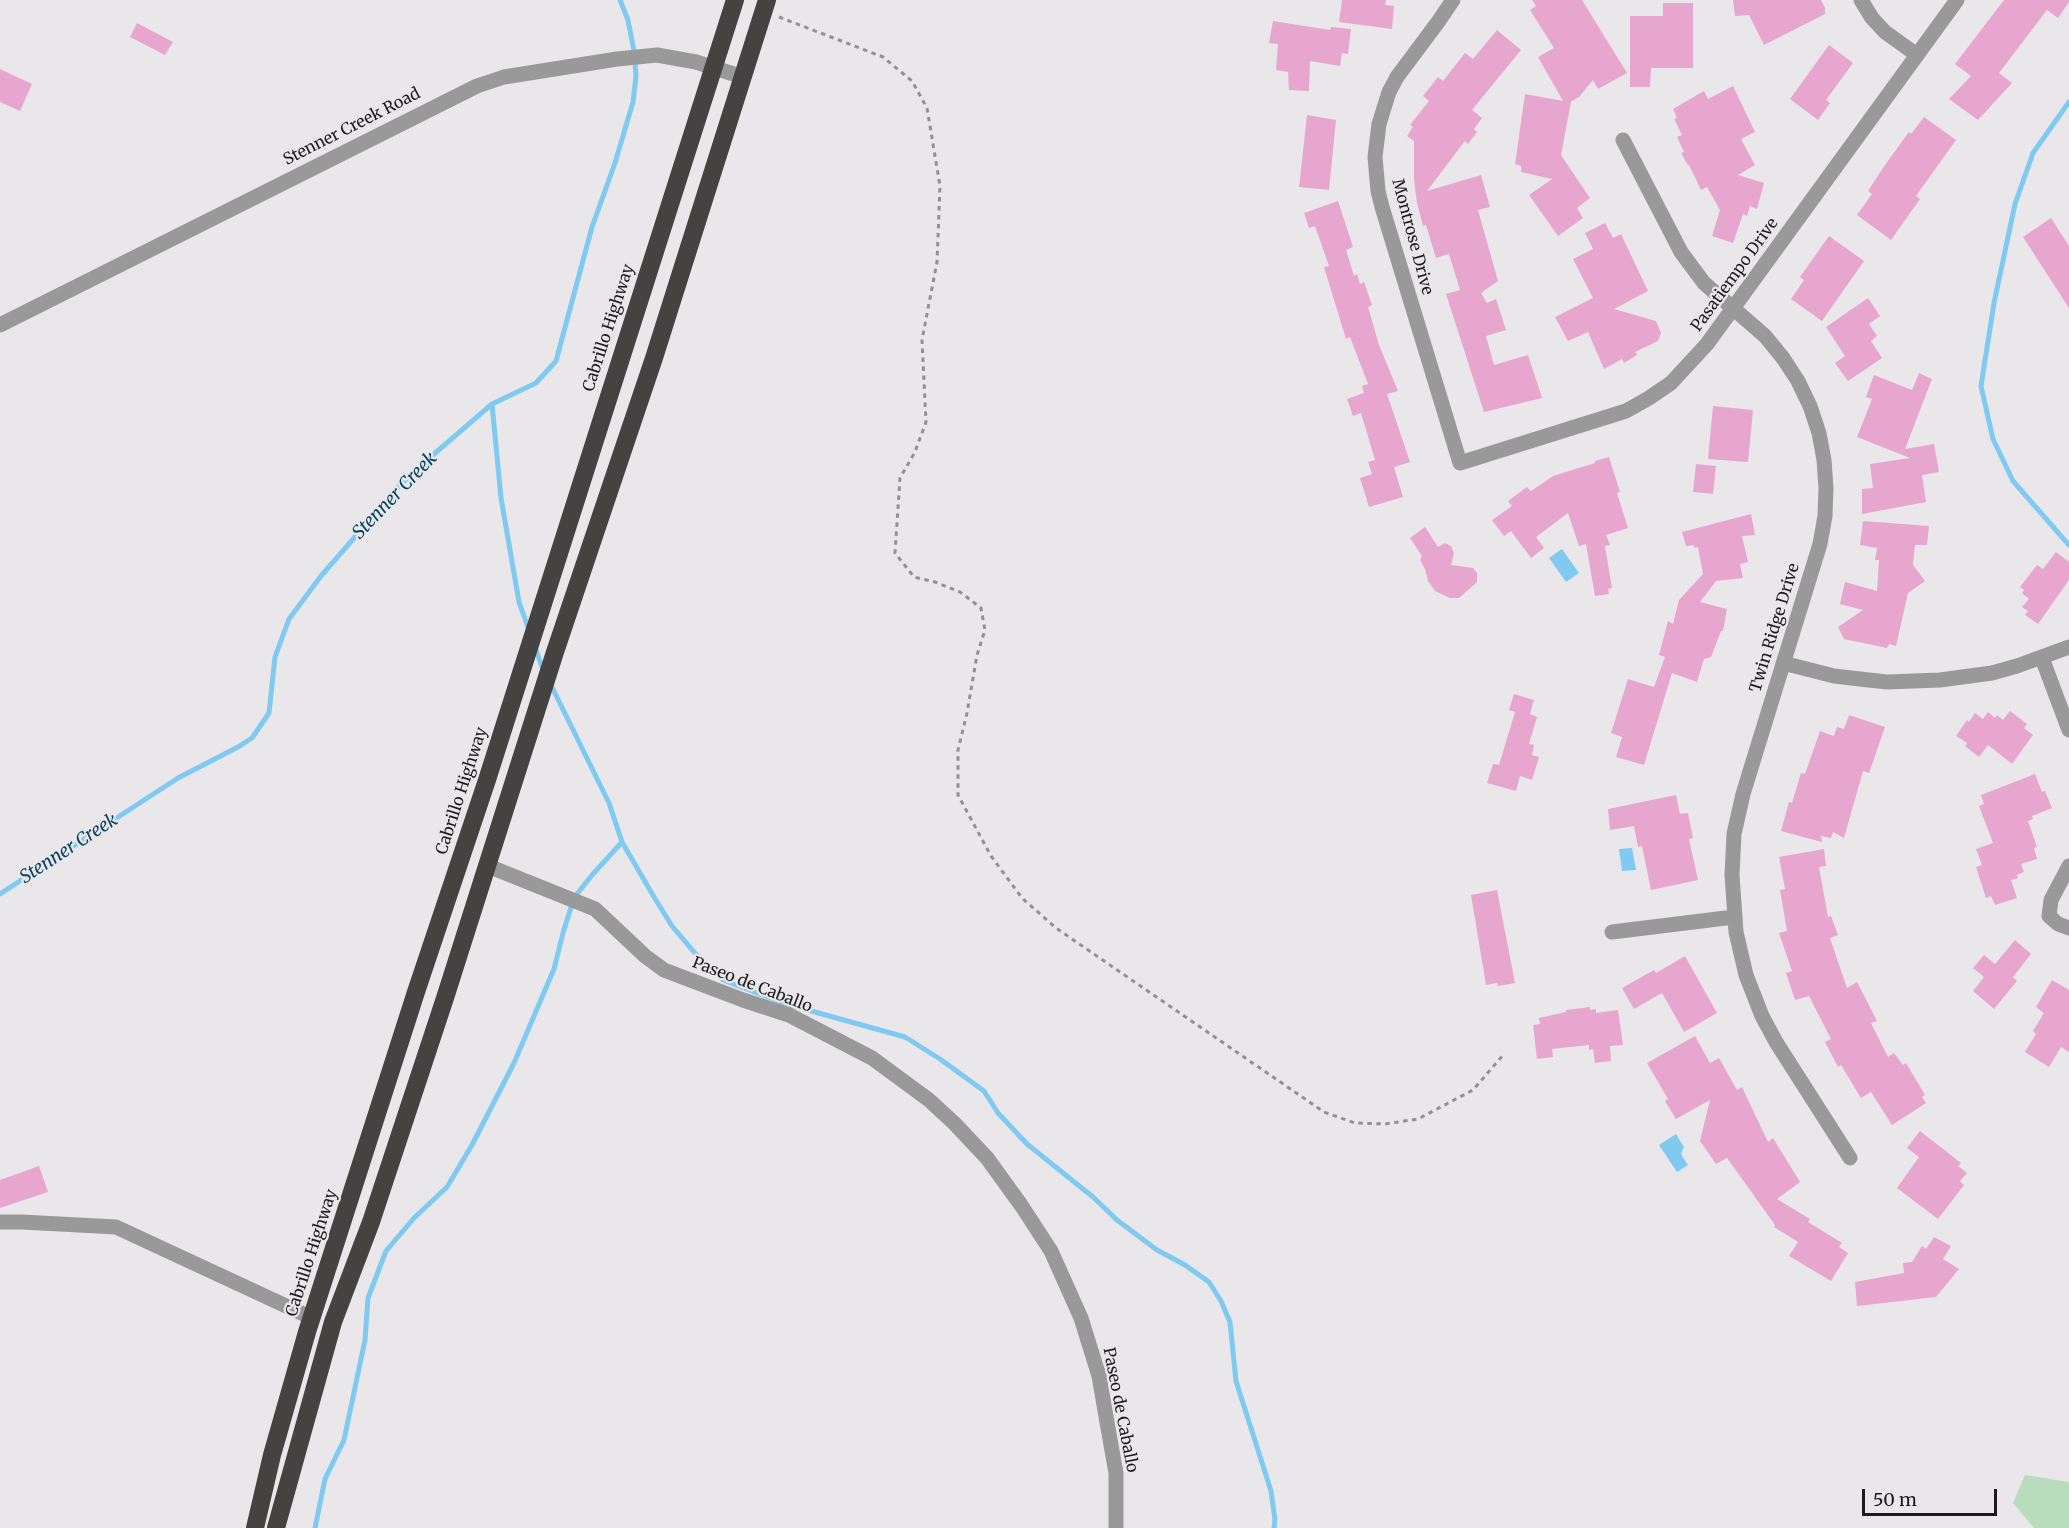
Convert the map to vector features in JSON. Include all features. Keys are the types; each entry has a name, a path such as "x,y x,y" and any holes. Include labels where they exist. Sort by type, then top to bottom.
{"highway":[{"name":"Cabrillo Highway","path":"255,1528 272,1455 312,1318 416,992 491,768 735,0"},
{"path":"276,1528 333,1322 371,1222 488,866 555,652 654,358 765,6"}],"street":[{"name":"Montrose Drive","path":"1453,0 1397,77 1389,92 1379,124 1375,157 1382,207 1460,463"},
{"path":"1861,0 1872,18 1885,32 1917,55"},
{"name":"Pasatiempo Drive","path":"1460,463 1626,411 1671,383 1690,364 1733,308 1957,0"},
{"name":"Stenner Creek Road","path":"0,325 477,86 504,77 617,58 657,55 743,77"},
{"name":"Twin Ridge Drive","path":"1623,140 1681,252 1704,283 1765,336 1798,381 1813,415 1824,460 1825,507 1820,544 1743,794 1734,834 1732,875 1734,917 1746,975 1762,1016 1850,1158"},
{"path":"1783,663 1834,676 1887,682 1940,680 1992,673 2069,647"},
{"path":"2042,658 2069,730"},
{"name":"Paseo de Caballo","path":"488,866 595,909 645,956 664,970 789,1015 872,1058 929,1100 954,1123 987,1158 1022,1205 1051,1251 1081,1318 1098,1376 1116,1473 1116,1528"},
{"path":"2069,866 2051,900 2049,916 2058,924 2069,928"},
{"path":"1612,932 1734,917"},
{"path":"0,1222 116,1227 312,1318"}],"path":[{"path":"765,6 883,57 912,81 927,108 940,186 938,262 922,340 926,422 915,452 900,478 895,553 914,577 960,592 981,608 985,630 977,655 958,750 958,795 990,856 1022,898 1056,928 1324,1112 1355,1123 1385,1124 1418,1119 1473,1089 1504,1054"}],"green space":[{"path":"2025,1475 2069,1482 2069,1528 2034,1528 2013,1503"}],"water":[{"path":"1562,549 1579,573 1566,582 1549,558"},
{"path":"1632,848 1636,870 1622,871 1619,849"},
{"path":"1676,1134 1684,1147 1681,1154 1688,1165 1677,1172 1659,1145"}],"building":[{"path":"1342,0 1386,0 1385,5 1394,6 1392,29 1339,22"},
{"path":"1532,0 1582,0 1627,73 1598,89 1593,80 1579,97 1570,102 1561,155 1590,198 1577,208 1583,218 1558,236 1529,195 1552,179 1521,172 1521,166 1515,164 1525,94 1563,101 1538,57 1554,48 1530,10 1536,6"},
{"path":"1733,0 1821,0 1825,14 1764,45 1749,15 1735,16"},
{"path":"2004,0 2069,0 2069,2 2058,18 2047,10 1999,73 2012,83 1978,120 1949,99 1971,76 1955,64"},
{"path":"1663,3 1693,3 1693,68 1651,68 1650,87 1630,87 1630,16 1663,16"},
{"path":"1273,21 1330,30 1331,27 1351,29 1348,54 1342,53 1340,66 1310,61 1309,91 1289,90 1288,72 1276,70 1278,44 1269,43"},
{"path":"137,23 173,42 165,55 130,37"},
{"path":"1497,30 1521,50 1472,110 1482,118 1474,129 1477,132 1468,144 1465,141 1427,191 1481,175 1490,207 1478,210 1498,281 1481,293 1487,303 1496,299 1506,330 1486,336 1494,365 1528,355 1542,398 1484,412 1446,294 1460,290 1449,254 1436,258 1426,225 1423,226 1414,179 1414,141 1407,136 1413,127 1410,125 1429,101 1423,96 1438,77 1443,81 1465,53 1473,59"},
{"path":"1829,45 1853,63 1826,100 1830,103 1818,120 1790,99"},
{"path":"0,69 32,84 20,111 0,102"},
{"path":"1733,86 1755,132 1741,139 1755,165 1738,175 1764,183 1757,209 1750,206 1747,216 1743,214 1733,243 1712,236 1720,210 1707,187 1701,190 1681,153 1684,152 1677,137 1682,135 1674,119 1677,118 1673,109 1704,91 1708,99"},
{"path":"1307,115 1336,120 1329,190 1299,187"},
{"path":"1924,117 1956,140 1916,196 1920,199 1891,240 1857,215 1872,194 1868,191 1885,165 1909,132 1911,134"},
{"path":"1338,201 1353,247 1346,250 1354,276 1357,274 1360,284 1364,282 1372,305 1368,307 1379,345 1398,391 1387,394 1410,462 1394,467 1403,497 1369,507 1360,478 1372,474 1368,462 1375,460 1361,413 1353,416 1347,399 1364,393 1362,386 1368,384 1350,337 1346,339 1324,267 1329,266 1315,226 1309,228 1304,213"},
{"path":"2051,218 2069,246 2069,308 2023,237"},
{"path":"1605,223 1613,238 1621,234 1648,291 1614,309 1656,321 1661,333 1658,341 1635,352 1637,355 1624,363 1622,359 1604,369 1588,332 1568,341 1555,317 1593,298 1573,259 1593,249 1585,233"},
{"path":"1829,236 1864,261 1822,321 1791,299 1804,280 1800,277"},
{"path":"1868,298 1880,316 1869,324 1877,336 1871,341 1882,358 1848,381 1835,363 1845,356 1826,327"},
{"path":"1919,373 1932,379 1905,449 1934,444 1939,472 1922,475 1926,502 1862,514 1862,489 1873,488 1870,464 1910,458 1857,437 1872,399 1866,397 1874,375 1912,390"},
{"path":"1713,406 1753,410 1748,462 1708,459"},
{"path":"1609,457 1628,528 1606,535 1610,545 1605,546 1612,588 1608,589 1609,594 1595,596 1586,544 1579,546 1568,513 1536,537 1544,548 1531,558 1511,531 1504,536 1492,520 1512,506 1508,501 1527,487 1531,491 1553,476"},
{"path":"1696,464 1716,466 1713,494 1693,492"},
{"path":"1751,514 1755,535 1742,536 1748,562 1740,564 1743,578 1716,581 1700,602 1727,609 1723,631 1721,631 1711,657 1704,659 1697,682 1672,673 1644,765 1616,757 1622,737 1611,733 1628,679 1654,687 1665,657 1659,655 1668,621 1673,624 1679,600 1703,574 1698,547 1686,546 1682,532"},
{"path":"1863,521 1929,526 1927,545 1915,545 1913,565 1925,581 1908,593 1896,646 1889,644 1887,648 1844,639 1838,627 1863,610 1840,604 1845,582 1877,591 1879,560 1875,560 1877,548 1860,545"},
{"path":"1425,527 1438,547 1445,543 1451,546 1454,553 1451,565 1473,568 1477,573 1477,582 1459,598 1450,598 1435,591 1428,581 1420,560 1422,556 1410,538"},
{"path":"2056,552 2069,562 2069,580 2038,624 2025,615 2028,611 2022,607 2029,599 2022,593 2024,590 2020,587 2037,565 2043,569"},
{"path":"1514,694 1534,700 1530,714 1537,717 1529,744 1534,745 1532,755 1539,757 1532,780 1520,776 1516,791 1487,783 1493,764 1499,765 1515,712 1509,710"},
{"path":"2010,711 2027,724 2024,728 2033,735 2012,764 1988,745 1979,757 1965,746 1967,743 1956,736 1975,713 1983,719 1988,712 1995,718 1997,715 2003,720"},
{"path":"1849,715 1885,727 1869,773 1863,771 1844,838 1833,832 1831,838 1821,836 1822,842 1781,831 1789,802 1792,803 1801,773 1805,774 1820,731 1834,736 1837,727 1844,729"},
{"path":"2035,774 2052,808 2032,816 2033,819 2028,821 2037,847 2034,848 2037,859 2021,864 2024,872 2017,875 2018,878 2011,880 2017,898 1995,905 1991,896 1986,898 1976,867 1982,865 1976,849 1993,843 1979,806 1984,804 1981,795"},
{"path":"1676,795 1680,814 1688,813 1693,838 1689,839 1698,880 1651,890 1642,846 1638,847 1634,826 1610,830 1608,809"},
{"path":"1824,849 1826,866 1819,867 1828,917 1831,916 1838,935 1830,938 1847,988 1857,982 1877,1021 1871,1023 1888,1057 1894,1053 1903,1065 1906,1063 1925,1095 1922,1097 1926,1103 1892,1125 1871,1092 1861,1098 1841,1065 1838,1067 1825,1042 1831,1039 1809,996 1795,1000 1786,973 1792,971 1779,933 1787,931 1780,890 1785,889 1779,857"},
{"path":"1497,890 1515,983 1498,986 1497,983 1486,985 1471,895"},
{"path":"2015,940 2031,954 2013,977 2017,981 1994,1009 1973,991 1984,977 1973,968 1984,955 1995,964"},
{"path":"1685,956 1717,1013 1684,1032 1662,993 1634,1009 1622,988 1654,970 1656,973"},
{"path":"2052,980 2069,990 2069,1052 2061,1047 2049,1067 2025,1052 2036,1034 2033,1031 2044,1013 2036,1007"},
{"path":"1590,1007 1590,1010 1596,1009 1596,1013 1618,1010 1623,1045 1610,1046 1611,1061 1595,1063 1593,1049 1589,1050 1589,1045 1552,1049 1553,1057 1537,1059 1533,1025 1540,1024 1539,1018 1566,1012 1566,1010"},
{"path":"1695,1036 1710,1063 1719,1058 1737,1090 1742,1087 1768,1142 1773,1138 1800,1182 1777,1199 1810,1219 1808,1222 1842,1243 1839,1247 1848,1253 1831,1281 1789,1256 1798,1242 1774,1227 1775,1225 1727,1158 1716,1164 1700,1141 1710,1100 1676,1119 1665,1101 1668,1099 1647,1063"},
{"path":"1920,1131 1961,1163 1958,1166 1967,1173 1960,1181 1964,1185 1938,1219 1897,1188 1919,1157 1907,1148"},
{"path":"39,1166 48,1192 0,1208 0,1180"},
{"path":"1934,1237 1951,1246 1943,1259 1959,1269 1936,1297 1857,1306 1855,1282 1904,1273 1903,1263 1912,1262 1922,1246 1926,1249"}],"waterway":[{"name":"Stenner Creek","path":"0,894 178,778 252,738 269,713 275,657 289,619 321,576 401,484 426,461 492,404 536,383 556,361 592,227 615,163 633,102 636,76 634,51 628,20 620,0"},
{"path":"2069,102 2033,153 2015,204 1994,303 1981,386 1993,439 2013,481 2069,545"},
{"path":"492,404 501,498 519,602 529,630"},
{"path":"535,647 543,670"},
{"path":"550,683 609,803 622,842 654,897 672,926 694,952 723,980 786,1004 905,1037 984,1091 998,1113 1027,1144 1093,1197 1117,1220 1157,1250 1185,1265 1209,1282 1230,1322 1236,1381 1271,1491 1274,1528"},
{"path":"315,1528 325,1479 344,1440 365,1340 368,1298 386,1251 414,1218 447,1187 472,1145 514,1063 554,969 574,898 622,842"}]}
